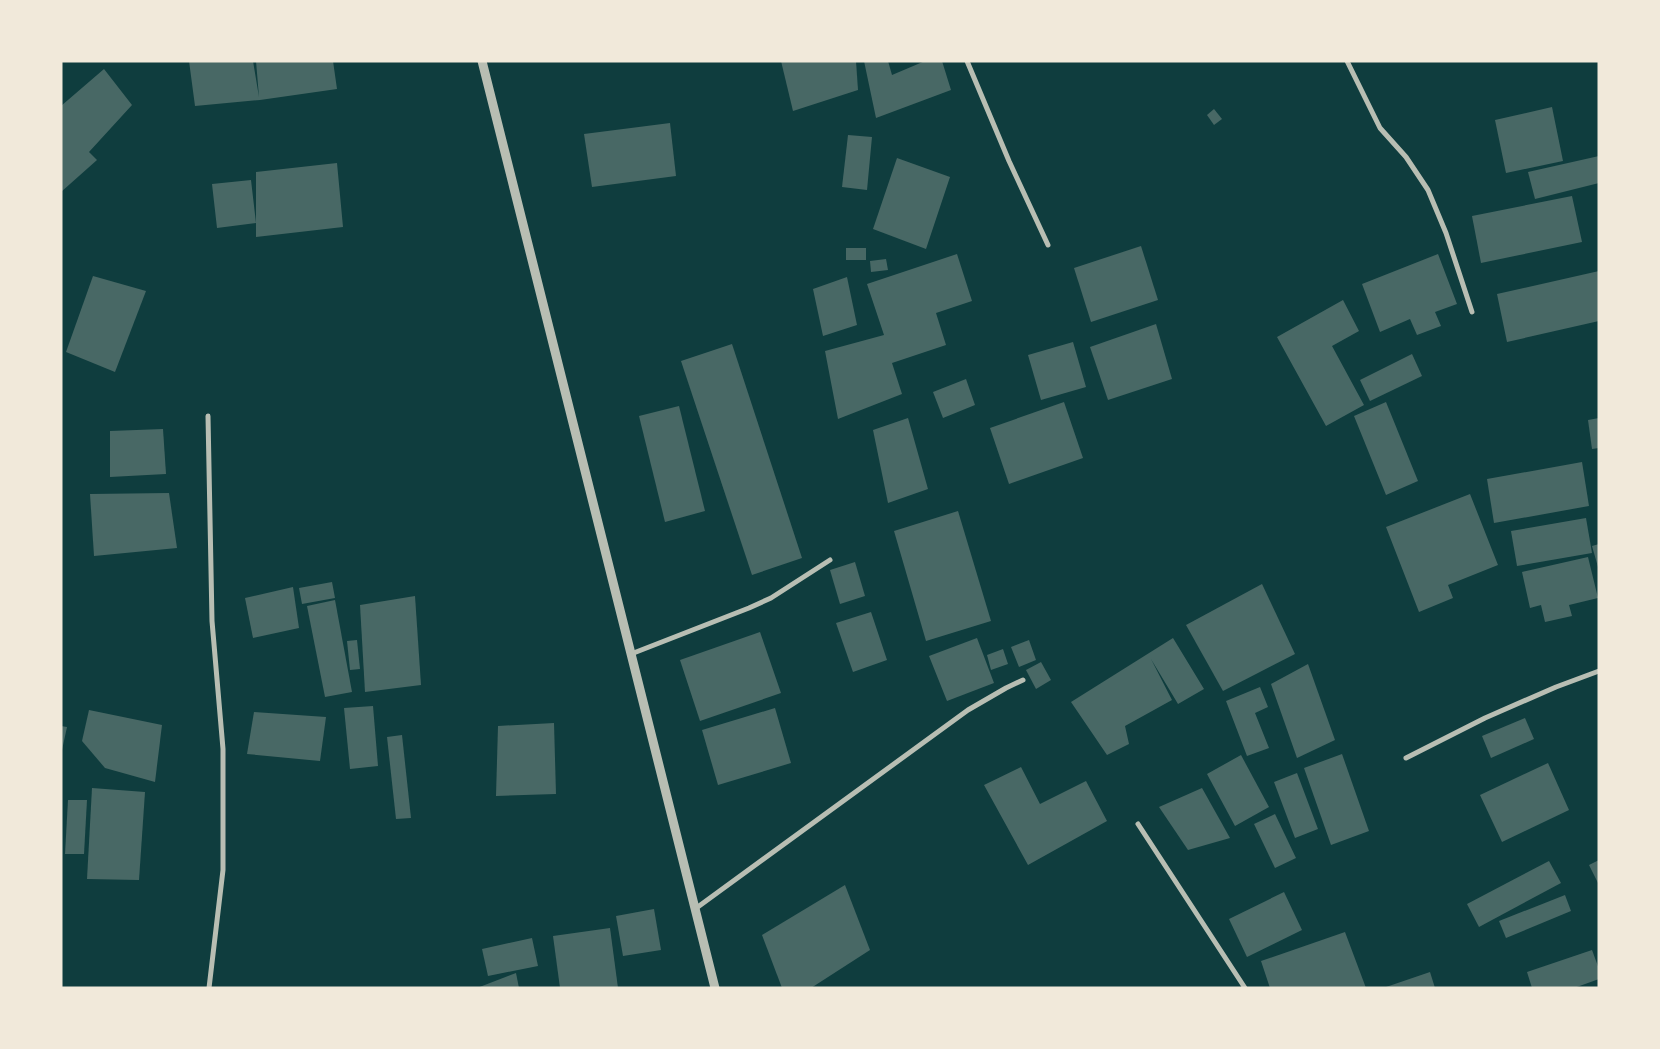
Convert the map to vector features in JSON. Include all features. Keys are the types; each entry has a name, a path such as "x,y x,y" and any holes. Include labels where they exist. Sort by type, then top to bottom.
{"street":[{"path":"482,61 715,988"},
{"path":"967,61 1008,161 1048,245"},
{"path":"1347,61 1380,128 1406,157 1428,190 1446,233 1472,312"},
{"path":"208,416 212,621 223,749 223,870 209,988"},
{"path":"631,654 771,598 830,560"},
{"path":"1406,758 1485,718 1556,687 1599,671"},
{"path":"695,909 968,710 1023,680"},
{"path":"1138,824 1245,988"}],"building":[{"path":"189,61 253,61 259,97 256,61 333,61 337,89 260,100 195,106"},
{"path":"781,61 856,61 858,90 793,111"},
{"path":"864,61 888,61 892,75 925,61 942,61 951,90 876,118"},
{"path":"104,69 132,105 89,152 97,160 61,192 61,106"},
{"path":"1552,107 1563,161 1506,173 1495,120"},
{"path":"1214,109 1222,119 1214,125 1207,115"},
{"path":"670,123 676,176 592,187 584,134"},
{"path":"848,135 872,137 867,190 842,187"},
{"path":"1599,156 1599,183 1535,199 1528,172"},
{"path":"897,158 950,177 926,249 873,229"},
{"path":"337,163 343,227 256,237 256,172"},
{"path":"251,180 256,223 217,228 212,184"},
{"path":"1572,196 1582,242 1481,263 1472,216"},
{"path":"1141,246 1158,300 1091,322 1074,268"},
{"path":"846,248 866,248 866,260 846,260"},
{"path":"957,254 972,301 936,313 946,345 892,363 902,394 838,419 825,351 884,335 867,284"},
{"path":"1438,254 1457,304 1435,312 1441,326 1417,335 1410,319 1380,332 1362,284"},
{"path":"886,259 888,270 871,272 870,261"},
{"path":"1599,271 1599,321 1507,342 1497,294"},
{"path":"93,276 146,291 115,372 66,352"},
{"path":"847,277 857,325 823,336 813,289"},
{"path":"1343,300 1359,331 1332,346 1364,405 1326,426 1277,337"},
{"path":"1156,324 1172,379 1108,400 1090,347"},
{"path":"1073,342 1086,387 1041,400 1028,355"},
{"path":"732,344 802,558 752,575 681,361"},
{"path":"1412,354 1422,376 1370,401 1360,380"},
{"path":"966,379 975,405 943,418 933,392"},
{"path":"1064,402 1083,458 1009,484 990,428"},
{"path":"1386,402 1418,481 1386,495 1354,416"},
{"path":"679,406 705,511 665,522 639,416"},
{"path":"908,418 928,489 888,503 873,430"},
{"path":"1599,418 1599,448 1592,449 1588,420"},
{"path":"163,429 166,474 110,477 110,431"},
{"path":"1582,462 1589,506 1494,523 1487,479"},
{"path":"169,493 177,548 94,556 90,494"},
{"path":"1470,494 1498,565 1448,585 1453,598 1419,612 1386,527"},
{"path":"958,511 991,621 926,641 894,531"},
{"path":"1586,518 1592,553 1517,566 1511,531"},
{"path":"1599,544 1599,567 1598,567 1592,546"},
{"path":"1588,557 1598,598 1569,605 1572,616 1545,622 1541,605 1530,608 1522,572"},
{"path":"855,562 865,596 840,604 830,570"},
{"path":"332,582 335,598 302,604 299,588"},
{"path":"1262,584 1295,654 1223,691 1186,625"},
{"path":"293,587 299,628 253,638 245,598"},
{"path":"415,596 421,685 365,692 360,605"},
{"path":"335,600 352,692 325,697 307,606"},
{"path":"871,612 887,660 853,672 836,623"},
{"path":"760,632 781,693 700,721 680,660"},
{"path":"977,638 994,683 947,701 929,656"},
{"path":"1173,638 1204,689 1178,704 1151,659 1172,700 1125,726 1129,744 1107,755 1071,702"},
{"path":"357,640 360,669 350,670 347,641"},
{"path":"1029,640 1036,660 1019,667 1011,647"},
{"path":"1003,649 1008,664 991,670 987,655"},
{"path":"1041,662 1051,680 1036,689 1026,670"},
{"path":"1308,664 1335,740 1297,758 1271,684"},
{"path":"1260,687 1268,707 1255,713 1269,748 1247,756 1226,701"},
{"path":"373,706 378,766 350,769 344,708"},
{"path":"775,708 791,763 718,785 702,730"},
{"path":"89,710 162,725 155,782 105,768 82,741"},
{"path":"254,712 326,717 320,761 247,754"},
{"path":"1525,718 1534,739 1491,758 1482,736"},
{"path":"554,723 556,794 496,796 498,726"},
{"path":"61,726 67,727 62,750 61,750"},
{"path":"402,735 411,818 396,819 387,737"},
{"path":"1342,754 1369,831 1331,845 1304,768"},
{"path":"1241,755 1269,807 1235,826 1207,774"},
{"path":"1548,763 1569,810 1502,842 1480,795"},
{"path":"1021,767 1040,804 1086,781 1107,821 1028,865 984,785"},
{"path":"1297,773 1318,829 1295,838 1274,782"},
{"path":"92,788 145,792 139,880 87,879"},
{"path":"1202,788 1230,838 1188,850 1159,807"},
{"path":"68,800 87,800 84,854 65,854"},
{"path":"1275,814 1296,858 1275,868 1254,824"},
{"path":"1599,860 1599,885 1589,865"},
{"path":"1549,861 1561,883 1479,927 1467,904"},
{"path":"845,885 870,950 811,988 782,988 762,935"},
{"path":"1284,892 1302,930 1247,957 1229,919"},
{"path":"1565,895 1571,911 1506,938 1499,921"},
{"path":"654,909 661,950 623,956 616,916"},
{"path":"610,928 618,988 560,988 553,936"},
{"path":"1345,932 1366,988 1270,988 1261,961"},
{"path":"532,938 538,966 488,976 482,949"},
{"path":"1592,950 1599,969 1599,979 1574,988 1532,988 1527,972"},
{"path":"1430,972 1435,988 1386,988 1386,987"},
{"path":"516,973 519,988 477,988"}]}
